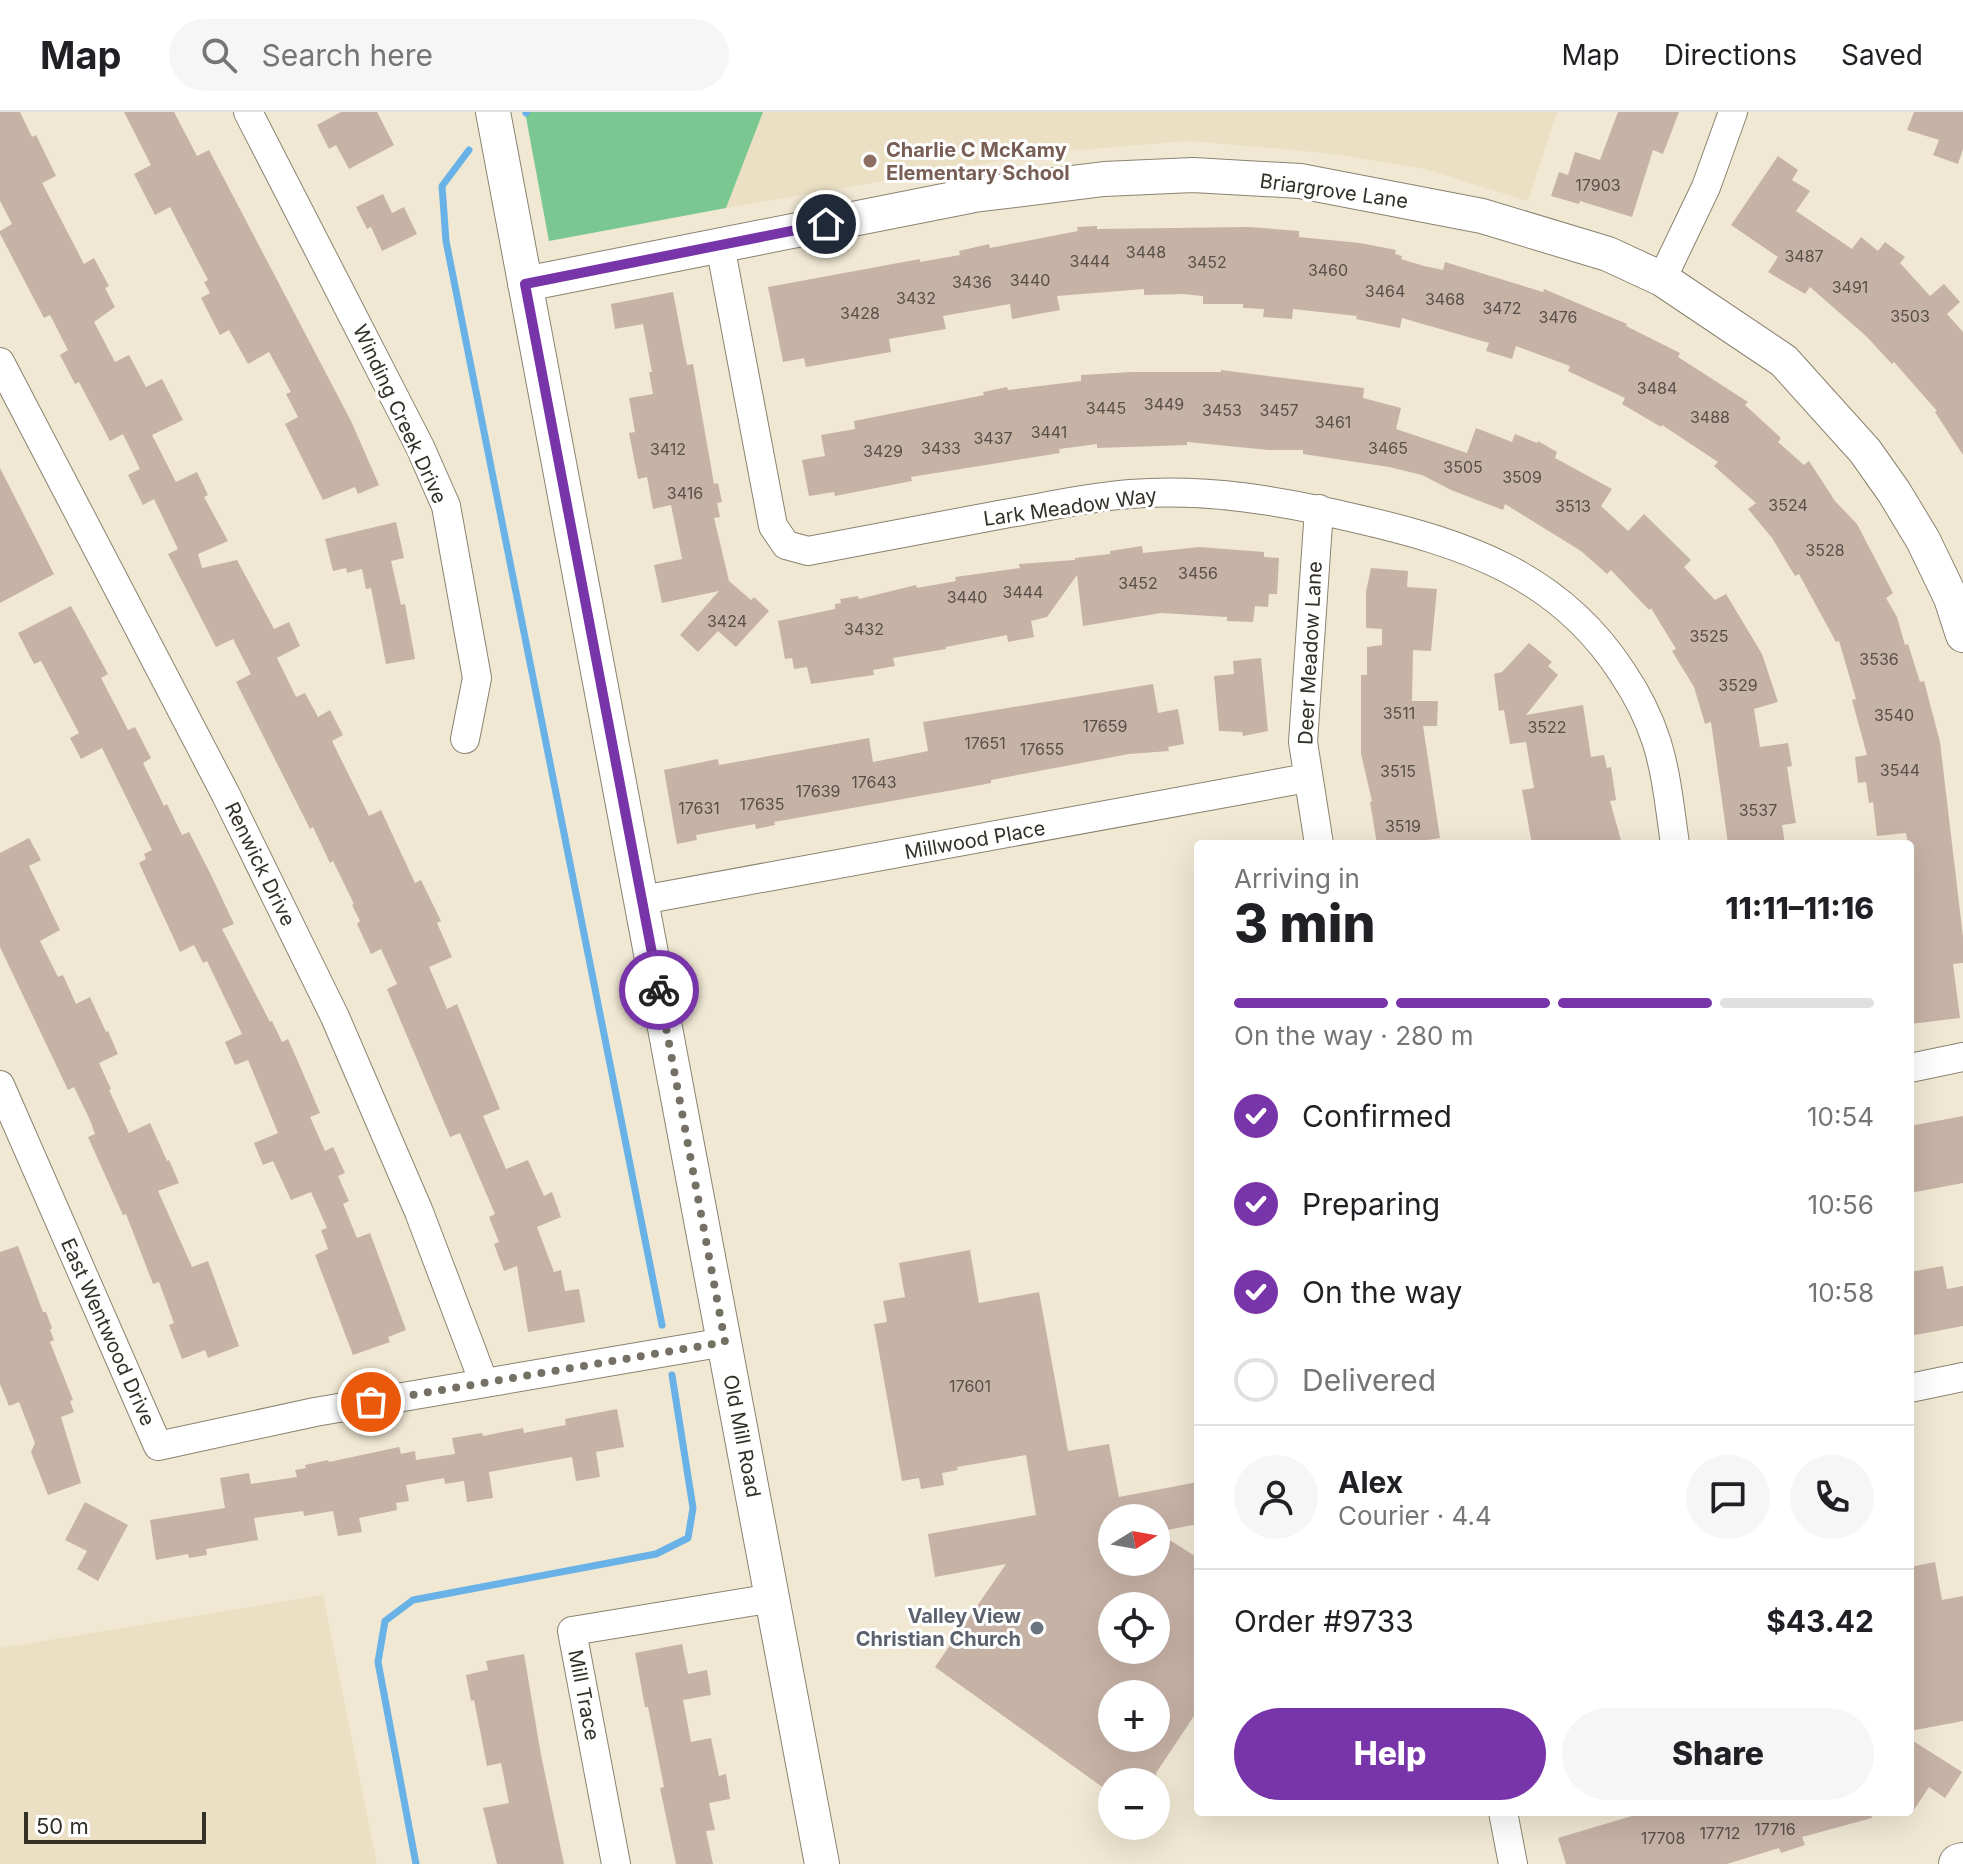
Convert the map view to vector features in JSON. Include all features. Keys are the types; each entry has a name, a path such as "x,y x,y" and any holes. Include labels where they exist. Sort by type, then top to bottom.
{"street":[{"name":"Winding Creek Drive","path":"248,112 420,447 446,506 477,678 465,739"},
{"name":"Old Mill Road","path":"493,112 822,1864"},
{"path":"1662,279 1706,187 1733,112"},
{"name":"Briargrove Lane","path":"525,284 974,195 1104,179 1193,175 1300,181 1482,216 1608,254 1662,279 1784,361 1865,451 1923,540 1951,598 1963,635"},
{"name":"Lark Meadow Way","path":"720,245 773,526 786,545 808,551 1057,505 1129,494 1190,492 1250,497 1403,529 1491,560 1534,582 1572,611 1607,649 1638,696 1656,740 1674,840"},
{"name":"Renwick Drive","path":"0,362 226,795 335,1017 419,1212 484,1383"},
{"name":"Deer Meadow Lane","path":"1318,840 1303,742 1319,509"},
{"name":"Millwood Place","path":"642,900 1307,778"},
{"path":"1914,1067 1963,1057"},
{"name":"East Wentwood Drive","path":"0,1085 158,1446 315,1412 725,1342"},
{"path":"1914,1387 1963,1377"},
{"name":"Mill Trace","path":"616,1864 572,1631 773,1598"},
{"path":"1504,1816 1513,1864"}],"shaded area":[{"name":"Charlie C McKamy Elementary School","path":"763,112 1557,112 1528,201 1425,169 1326,153 1189,141 1051,152 726,208"},
{"path":"323,1595 377,1864 0,1864 0,1648"}],"green space":[{"path":"525,112 763,112 726,208 549,241"}],"building":[{"path":"0,112 20,112 32,137 36,135 56,176 42,183 84,264 94,258 109,286 105,288 115,307 94,322 115,362 129,355 146,387 162,379 183,420 152,435 176,482 197,472 208,495 204,497 228,541 198,554 202,568 237,560 274,629 289,622 300,646 277,658 296,697 305,693 318,717 330,710 343,735 332,741 369,816 381,810 415,883 421,880 441,921 437,923 452,957 429,967 447,1009 457,1004 500,1109 483,1116 506,1169 528,1160 544,1196 552,1192 561,1217 537,1227 554,1272 561,1270 565,1291 579,1289 585,1322 528,1332 517,1266 504,1271 494,1244 499,1242 489,1217 495,1214 460,1133 450,1137 387,989 397,984 381,949 371,954 357,924 360,921 354,904 333,861 330,863 313,827 310,829 236,682 251,674 233,639 216,647 168,554 178,549 154,499 143,505 128,475 140,469 123,434 110,441 79,382 75,384 60,355 68,350 50,315 44,318 0,234 12,224 0,201"},
{"path":"124,112 174,112 197,156 209,150 351,421 379,485 358,494 355,487 323,500 285,424 298,417 286,394 291,392 269,352 248,364 229,330 220,335 201,298 210,293 204,282 208,280 170,207 155,215 134,174 151,165"},
{"path":"341,112 377,112 394,145 349,169 336,145 329,149 317,125"},
{"path":"1618,112 1679,112 1663,154 1653,150 1632,217 1580,201 1579,204 1551,196 1559,172 1568,175 1575,152 1600,160"},
{"path":"1914,112 1963,112 1963,149 1958,164 1933,155 1939,140 1907,130"},
{"path":"1778,156 1798,170 1792,180 1810,191 1796,211 1852,249 1861,237 1878,251 1885,242 1905,257 1900,263 1930,296 1944,284 1960,302 1947,314 1963,332 1963,455 1937,411 1894,362 1892,364 1866,336 1810,287 1805,294 1768,272 1778,257 1731,225"},
{"path":"383,194 392,213 404,207 417,234 382,251 371,227 367,229 356,207"},
{"path":"1077,227 1249,227 1299,231 1299,237 1396,250 1395,254 1402,256 1401,259 1424,266 1443,270 1445,262 1543,292 1544,289 1627,324 1680,353 1678,357 1748,402 1745,405 1781,438 1778,442 1804,465 1809,461 1835,501 1857,524 1893,593 1886,598 1897,617 1905,645 1908,644 1920,682 1924,681 1940,742 1963,937 1963,963 1953,964 1960,1018 1914,1024 1914,840 1907,840 1906,833 1877,836 1873,802 1869,803 1866,782 1858,783 1855,757 1867,755 1852,700 1856,699 1839,641 1836,642 1799,574 1795,576 1772,538 1748,509 1756,503 1714,466 1718,462 1662,425 1622,404 1625,398 1568,371 1570,366 1516,346 1512,359 1486,351 1489,343 1402,318 1400,328 1356,319 1357,316 1293,309 1292,319 1263,317 1264,309 1243,308 1243,304 1203,304 1203,296 1144,295 1144,289 1057,296 1060,310 1012,319 1010,304 943,316 946,329 889,339 891,352 806,367 804,358 783,362 768,287 920,259 920,262 960,255 959,251 989,244 990,248 1078,231"},
{"path":"673,292 687,365 693,364 714,484 718,483 722,502 717,503 720,517 714,518 729,581 769,611 736,647 718,631 698,652 680,635 719,591 662,603 654,565 682,559 671,505 653,509 647,477 638,479 629,433 635,432 629,398 653,394 649,372 652,372 643,324 615,329 611,304"},
{"path":"1221,372 1364,388 1363,398 1401,408 1396,429 1467,453 1476,428 1512,442 1515,434 1538,441 1557,452 1555,458 1612,489 1601,506 1628,531 1644,514 1691,560 1684,567 1715,600 1726,594 1762,654 1778,702 1754,709 1760,747 1788,743 1792,766 1787,767 1796,823 1782,825 1784,840 1727,840 1711,722 1705,724 1694,687 1651,608 1649,610 1611,570 1607,574 1581,551 1505,504 1503,510 1422,475 1303,454 1303,450 1187,442 1187,445 1097,448 1097,444 1059,449 1060,453 911,477 912,481 835,496 834,492 809,496 802,460 825,456 821,435 855,429 854,421 984,395 983,392 1007,387 1008,390 1081,381 1081,375"},
{"path":"0,468 54,574 0,603"},
{"path":"396,522 404,558 391,561 401,605 405,604 415,659 386,664 371,588 366,589 362,569 347,573 346,568 333,571 325,539"},
{"path":"1142,546 1143,553 1199,547 1264,552 1264,557 1279,558 1277,594 1269,594 1268,607 1255,606 1253,622 1227,621 1227,617 1161,613 1083,626 1077,575 1047,617 1031,621 1034,637 1008,642 1007,635 893,658 895,666 873,670 874,675 811,684 807,667 794,669 792,658 785,659 778,621 835,609 835,604 841,603 840,599 858,596 859,599 916,585 917,588 956,581 955,577 1020,568 1019,564 1075,560"},
{"path":"1371,568 1408,571 1407,587 1437,589 1431,651 1413,650 1412,701 1438,701 1437,726 1423,726 1440,838 1376,840 1372,801 1361,754 1361,675 1367,675 1367,647 1382,645 1382,629 1366,628 1366,592"},
{"path":"71,606 108,674 101,678 128,730 135,727 151,758 143,763 164,806 167,804 182,835 189,832 234,924 222,929 270,1022 282,1042 288,1039 302,1071 320,1113 310,1117 325,1151 333,1147 345,1173 338,1176 349,1201 343,1204 357,1238 370,1233 406,1330 388,1337 390,1342 353,1355 315,1255 328,1249 321,1230 327,1228 311,1192 291,1200 273,1161 263,1165 254,1143 278,1133 248,1060 235,1065 225,1042 242,1034 207,961 203,963 194,945 180,952 139,863 146,859 144,854 152,850 102,748 81,759 70,738 79,733 41,661 34,664 18,633"},
{"path":"1529,643 1552,662 1548,666 1558,675 1526,715 1583,705 1591,757 1604,755 1607,768 1611,767 1616,800 1610,801 1621,840 1531,840 1522,790 1534,788 1526,742 1510,744 1504,710 1499,711 1494,674 1502,672"},
{"path":"1261,658 1268,731 1243,736 1242,732 1219,731 1214,676 1234,674 1233,661"},
{"path":"1153,684 1158,713 1178,709 1184,744 1168,747 1169,751 1129,754 991,780 991,783 774,822 775,825 756,829 755,824 696,835 697,840 677,844 664,770 718,759 719,765 869,738 873,762 928,751 923,722"},
{"path":"29,838 41,860 29,866 60,930 40,941 58,977 63,975 76,1004 90,997 108,1031 118,1054 99,1063 109,1090 129,1133 150,1123 169,1160 179,1183 158,1191 192,1267 208,1261 239,1346 208,1358 205,1350 182,1359 169,1325 174,1323 159,1282 153,1284 126,1214 123,1215 88,1137 95,1134 90,1120 74,1087 68,1090 0,947 0,853"},
{"path":"1963,1116 1963,1183 1914,1192 1914,1125"},
{"path":"18,1246 52,1328 54,1340 50,1342 73,1400 70,1401 74,1412 61,1417 81,1483 48,1495 31,1452 35,1443 19,1402 9,1406 0,1384 0,1252"},
{"path":"970,1250 979,1303 1039,1292 1068,1451 1109,1444 1119,1497 1194,1483 1194,1525 1170,1529 1170,1504 1098,1504 1098,1576 1170,1576 1170,1540 1194,1555 1194,1716 1170,1752 1159,1768 1098,1768 1098,1784 935,1667 1006,1564 935,1577 928,1534 1036,1515 1026,1455 957,1467 958,1470 942,1473 944,1485 921,1489 919,1478 902,1481 874,1324 887,1322 883,1301 905,1297 899,1263"},
{"path":"1943,1266 1947,1289 1963,1286 1963,1326 1914,1335 1914,1271"},
{"path":"617,1409 624,1447 596,1452 600,1477 576,1481 572,1457 489,1472 493,1498 467,1502 464,1481 445,1484 444,1478 406,1485 409,1501 396,1503 397,1510 359,1518 362,1532 338,1536 333,1511 304,1516 303,1511 254,1518 258,1540 206,1549 207,1555 189,1558 188,1554 156,1560 150,1520 225,1508 220,1478 249,1473 251,1484 297,1477 295,1470 306,1468 305,1465 399,1447 401,1454 415,1451 416,1460 455,1454 452,1438 523,1428 524,1433 566,1425 565,1419"},
{"path":"85,1502 128,1525 98,1581 77,1569 87,1551 65,1540"},
{"path":"1935,1562 1942,1600 1963,1596 1963,1721 1914,1730 1914,1566"},
{"path":"682,1644 688,1674 707,1670 711,1695 683,1700 691,1742 711,1738 719,1776 726,1774 730,1799 709,1803 715,1830 706,1831 713,1864 676,1864 660,1788 664,1787 635,1653"},
{"path":"524,1654 564,1864 497,1864 483,1808 509,1803 501,1763 487,1766 466,1675 488,1670 486,1661"},
{"path":"1914,1742 1962,1772 1945,1798 1929,1787 1914,1810"},
{"path":"1632,1816 1872,1818 1802,1837 1805,1845 1781,1853 1779,1848 1727,1864 1566,1864 1558,1838"}],"waterway":[{"path":"469,150 442,186 446,241 662,1325"},
{"path":"416,1864 378,1662 385,1621 413,1600 656,1554 688,1538 693,1508 672,1375"}],"way so far":[{"path":"371,1402 725,1342 659,990"}],"place":[{"name":"Charlie C McKamy Elementary School","path":"870,161"},
{"name":"Valley View Christian Church","path":"1037,1628"}],"route":[{"path":"659,990 525,284 826,224"}]}
